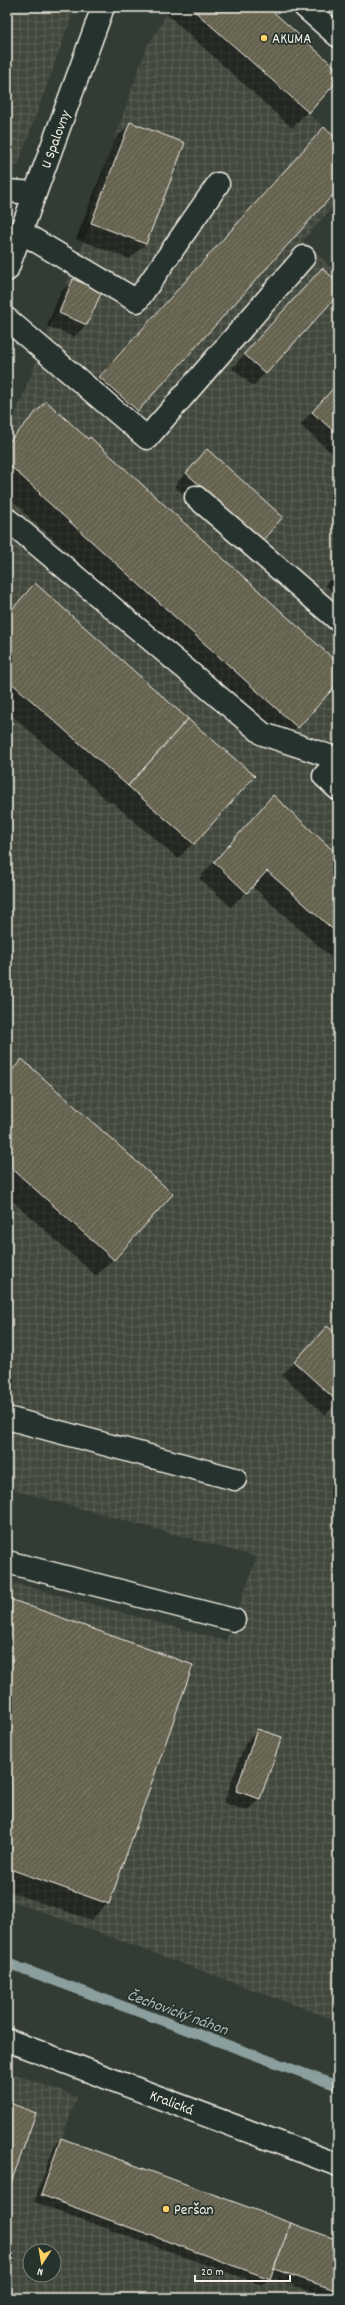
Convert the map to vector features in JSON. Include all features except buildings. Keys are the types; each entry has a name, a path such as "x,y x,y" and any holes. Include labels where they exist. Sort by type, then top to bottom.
{"main road":[{"name":"U Spalovny","path":"7,270 103,7"},
{"path":"305,7 338,36"},
{"path":"21,232 137,301 218,184"},
{"path":"7,191 35,193"},
{"path":"7,319 147,438 304,257"},
{"path":"196,497 338,620"},
{"path":"7,522 8,520 263,734 338,760 324,776 338,789"},
{"path":"7,1418 235,1479"},
{"path":"7,1562 234,1620"},
{"name":"Kralická","path":"7,2040 338,2165"}],"shaded area":[{"path":"7,7 75,7 18,165 7,171"},
{"path":"169,7 190,7 338,140 338,201 303,240 338,274 338,2021 7,1899 7,1581 226,1641 257,1557 7,1488 7,436 91,222 87,220 146,48 161,25"},
{"path":"7,2071 77,2097 41,2194 270,2279 275,2269 338,2291 338,2298 7,2298"}],"waterway":[{"name":"Čechovický náhon","path":"7,1963 338,2086"}],"place":[{"name":"AKUMA","path":"264,38"},
{"name":"Peršan","path":"166,2209"}]}
